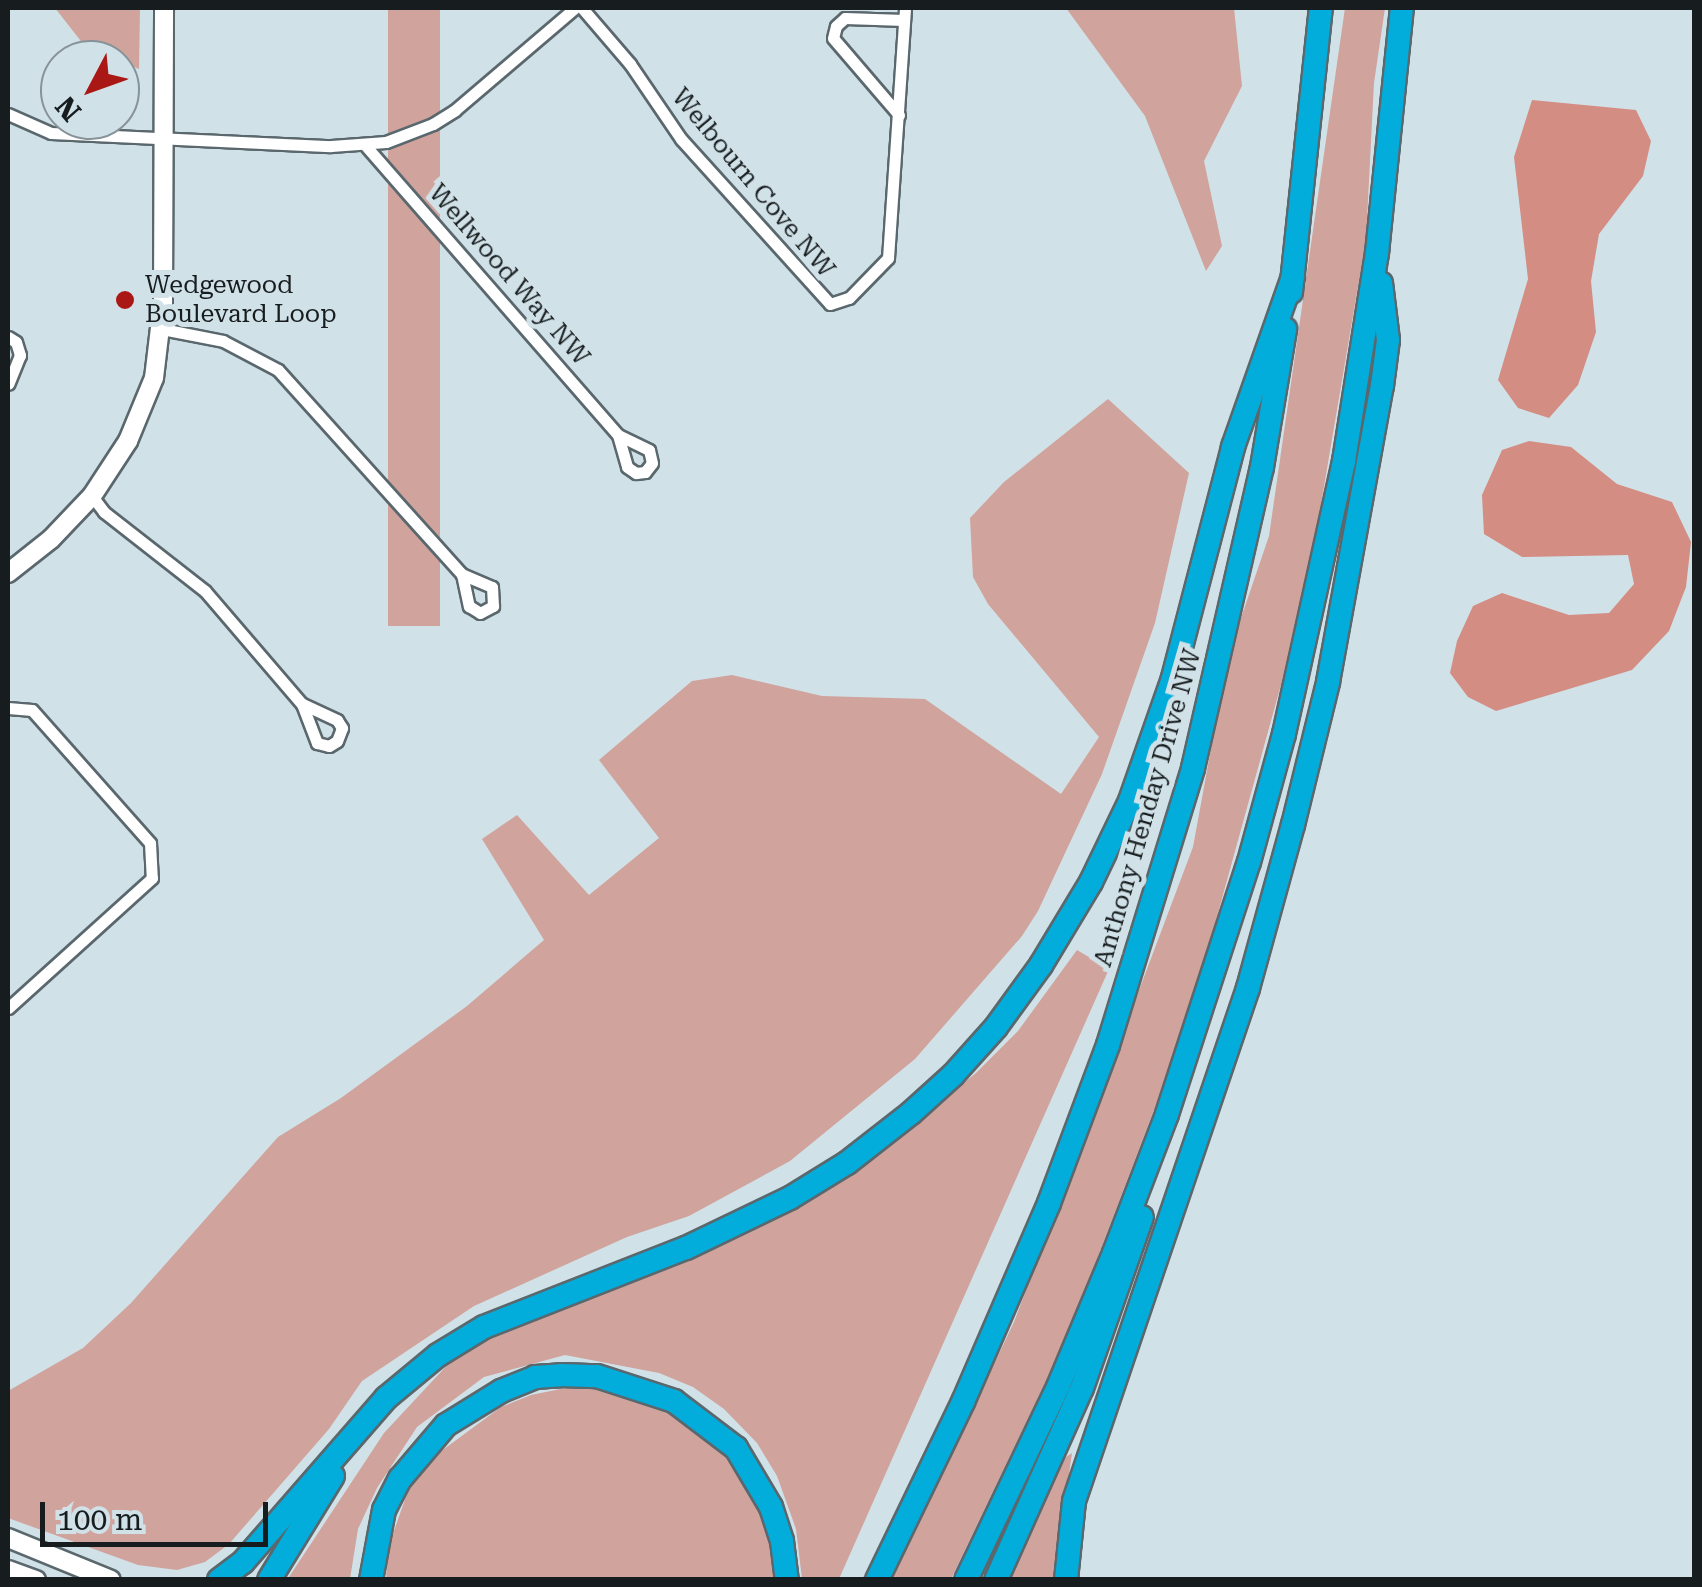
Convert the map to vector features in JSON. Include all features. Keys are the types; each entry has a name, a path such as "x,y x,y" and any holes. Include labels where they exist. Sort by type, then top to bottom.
{"highway":[{"name":"Anthony Henday Drive NW","path":"876,1580 998,1322 1108,1046 1197,750 1262,467 1293,277 1321,8"},
{"path":"966,1580 1058,1387 1167,1114 1249,862 1284,734 1344,461 1377,253 1402,8"},
{"path":"1066,1580 1074,1502 1248,988 1328,682 1388,340 1377,253"},
{"path":"219,1580 243,1562 407,1377 484,1327 732,1228 848,1163 953,1075 996,1027 1041,965 1092,882 1130,801 1172,678 1232,448 1293,277"},
{"path":"996,1580 1096,1351 1137,1238 1167,1114"},
{"path":"371,1580 384,1510 400,1479 446,1426 501,1391 534,1377 561,1374 597,1376 674,1401 736,1448 771,1508 782,1541 787,1580"},
{"path":"269,1580 364,1426"}],"street":[{"path":"8,572 52,540 92,496 135,426 154,378 162,329 164,8"},
{"path":"8,114 50,134 365,145 404,137 444,118 579,8"},
{"name":"Welbourn Cove NW","path":"579,8 630,64 681,139 830,304 849,298 887,263 899,114 904,14 846,18 836,26 834,38 899,114"},
{"name":"Wellwood Way NW","path":"365,145 618,435"},
{"path":"162,329 223,340 278,370 462,574"},
{"path":"8,337 16,342 20,355 8,384"},
{"path":"92,496 104,512 205,592 302,704"},
{"path":"8,708 32,710 150,842 152,878 8,1008"},
{"path":"8,1538 112,1580"},
{"path":"8,1570 36,1580"}],"shaded area":[{"path":"55,8 140,8 139,40 80,40"},
{"path":"388,8 440,8 440,626 388,626"},
{"path":"1066,8 1234,8 1242,86 1204,161 1222,246 1206,271 1145,116"},
{"path":"1345,8 1385,8 1374,83 1366,239 1320,510 1282,681 1189,1018 1068,1335 951,1579 891,1580 1014,1322 1193,847 1228,656 1269,536"},
{"path":"1532,100 1636,110 1651,141 1643,176 1599,234 1591,281 1596,332 1578,385 1549,418 1518,408 1498,380 1528,279 1514,157"},
{"path":"1108,399 1189,473 1155,623 1102,774 1038,911 1022,936 915,1059 790,1161 689,1216 627,1237 474,1306 362,1381 329,1429 229,1544 205,1562 177,1570 138,1565 8,1518 8,1391 83,1348 131,1303 278,1137 341,1098 467,1006 544,940 482,839 517,815 589,895 659,838 599,760 692,681 732,675 822,696 925,699 1061,794 1099,737 988,604 973,577 970,518 1004,482"},
{"path":"1529,441 1571,447 1617,484 1672,502 1691,542 1686,587 1669,631 1632,670 1496,711 1468,697 1450,673 1457,641 1473,606 1502,593 1569,615 1609,613 1634,584 1628,555 1522,557 1484,534 1482,495 1502,450"},
{"path":"1077,950 1109,969 839,1579 802,1579 796,1529 777,1476 757,1443 724,1409 693,1387 659,1373 565,1355 484,1377 417,1427 377,1488 358,1529 350,1579 287,1580 384,1433 452,1360 512,1326 868,1160 976,1073 1018,1031"},
{"path":"580,1385 602,1385 687,1418 710,1436 764,1510 781,1580 386,1580 388,1548 409,1488 440,1452 501,1407 531,1395"},
{"path":"1072,1453 1054,1579 1004,1580 1066,1457"}],"place":[{"name":"Wedgewood Boulevard Loop","path":"125,300"}]}
